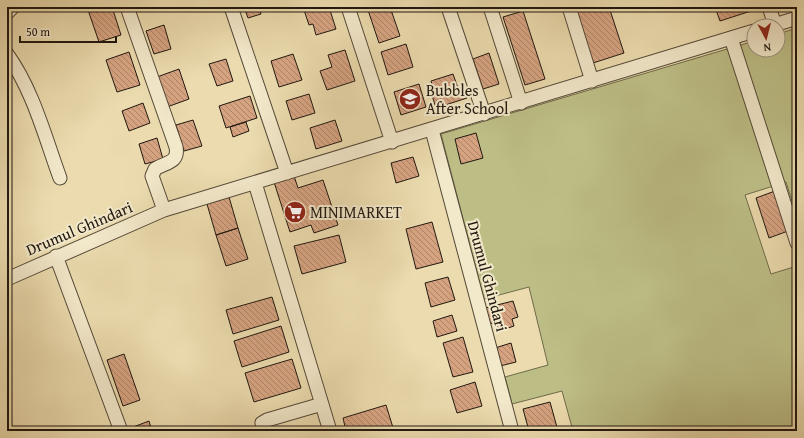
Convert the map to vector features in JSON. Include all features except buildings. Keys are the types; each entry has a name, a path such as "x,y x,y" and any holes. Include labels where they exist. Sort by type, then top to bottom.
{"street":[{"path":"7,13 13,7"},
{"path":"127,7 178,154 174,161 155,169 152,176 164,210"},
{"path":"231,7 287,173"},
{"path":"348,7 392,142"},
{"path":"448,7 484,114"},
{"path":"490,7 521,103"},
{"path":"569,7 592,81"},
{"path":"769,7 771,18"},
{"path":"786,21 797,18"},
{"name":"Drumul Ghindari","path":"7,279 56,256 164,210 521,103 746,33"},
{"path":"731,38 797,244"},
{"path":"7,54 14,64 27,90 60,178"},
{"name":"Drumul Ghindari","path":"432,130 512,431"},
{"path":"255,183 330,431"},
{"path":"56,256 121,431"},
{"path":"264,431 262,423 267,420 322,404"}],"green space":[{"path":"797,28 797,217 786,182 745,195 771,274 797,266 797,431 573,431 562,391 512,404 505,377 548,365 529,287 484,299 441,134 746,43 746,58 786,58 786,31"}],"place":[{"name":"Bubbles After School","path":"410,99"},
{"name":"MINIMARKET","path":"295,212"}]}
